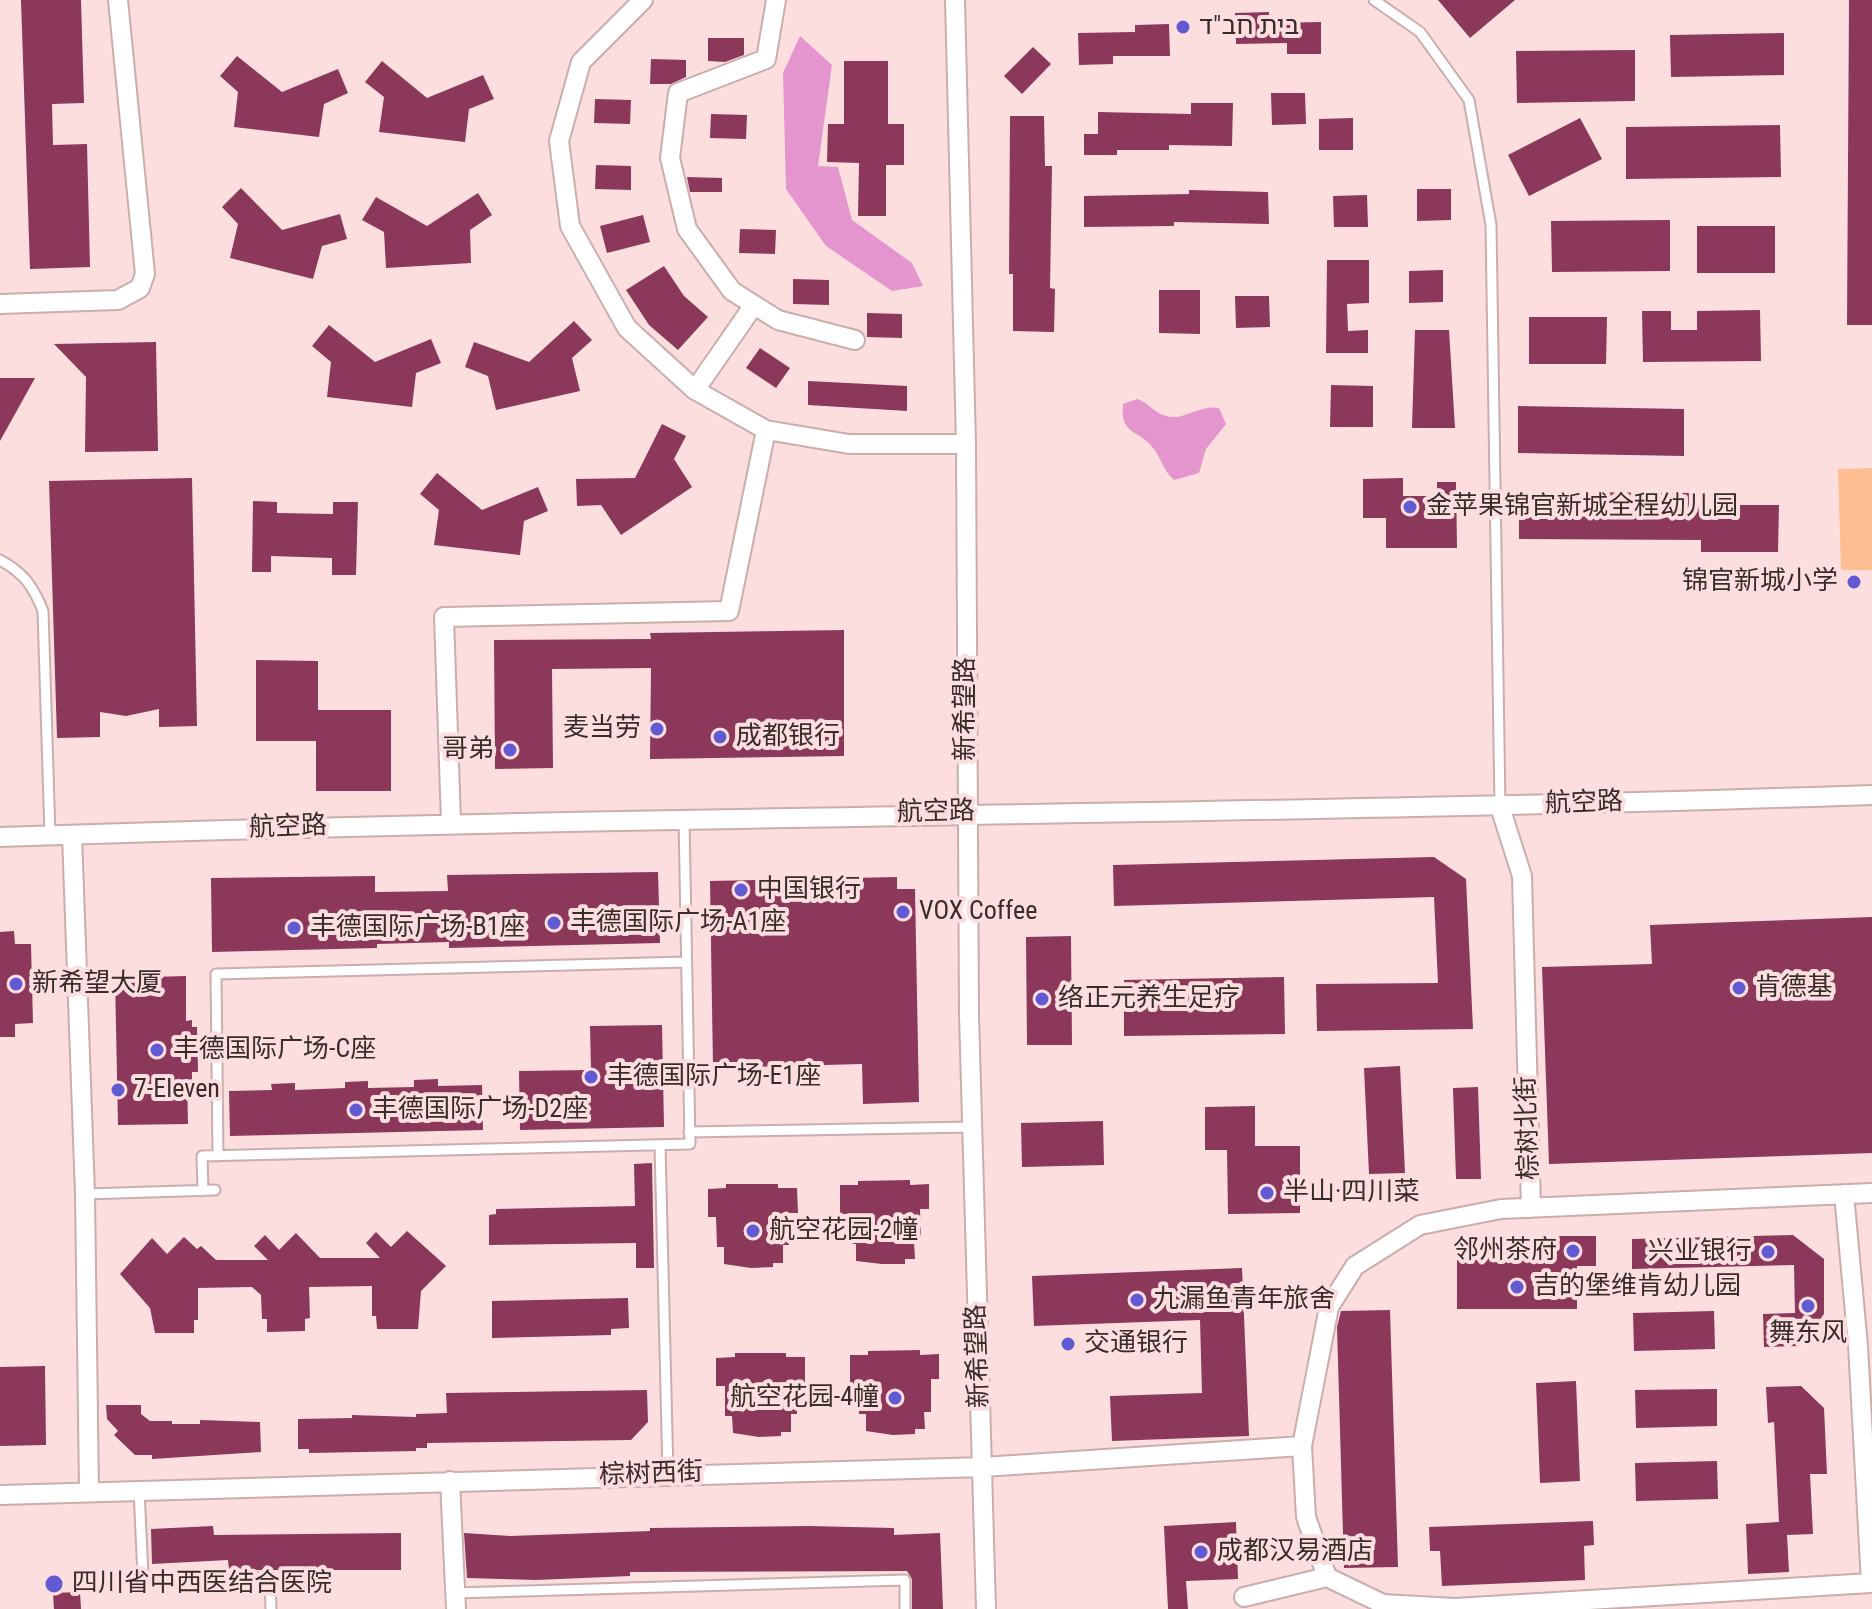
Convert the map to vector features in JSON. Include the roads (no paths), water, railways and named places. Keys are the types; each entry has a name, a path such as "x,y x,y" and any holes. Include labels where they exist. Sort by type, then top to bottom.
{"street":[{"path":"0,304 118,300 140,288 145,274 118,0"},
{"path":"643,0 581,62 559,141 570,226 627,328 695,390 766,430 849,444 966,444"},
{"path":"776,0 766,59 678,93 670,158 687,229 732,291 778,320 855,340"},
{"name":"新希望路","path":"955,0 966,444 966,813 972,1127 986,1609"},
{"path":"695,390 754,305"},
{"path":"451,822 444,617 729,611 766,430"},
{"name":"航空路","path":"0,837 451,822 1500,807 1872,795"},
{"name":"棕树北街","path":"1500,807 1522,876 1531,1208 1872,1193"},
{"path":"72,835 85,1194 89,1490"},
{"path":"1244,1597 1327,1577 1383,1604 1455,1608 1627,1603 1871,1583 1858,1346 1844,1194"},
{"path":"1327,1577 1306,1517 1302,1446 1329,1307 1355,1266 1420,1225 1501,1209 1531,1208"},
{"name":"棕树西街","path":"0,1495 89,1490 983,1467 1302,1446"},
{"path":"450,1481 455,1601"}],"lane":[{"path":"1374,0 1420,32 1469,100 1491,225 1500,807"},
{"path":"0,560 32,583 43,611 50,835"},
{"path":"203,1191 202,1156 690,1144 684,818"},
{"path":"218,1156 216,974 686,962"},
{"path":"689,1132 972,1127"},
{"path":"660,1145 668,1475"},
{"path":"85,1194 215,1190"},
{"path":"139,1489 143,1577 270,1578 271,1609"},
{"path":"455,1601 905,1580 905,1609"}],"place":[{"name":"בית חב\"ד","path":"1183,27"},
{"name":"金苹果锦官新城全程幼儿园","path":"1410,507"},
{"name":"锦官新城小学","path":"1854,582"},
{"name":"麦当劳","path":"657,729"},
{"name":"成都银行","path":"720,737"},
{"name":"哥弟","path":"510,750"},
{"name":"中国银行","path":"741,890"},
{"name":"VOX Coffee","path":"903,912"},
{"name":"丰德国际广场-A1座","path":"554,923"},
{"name":"丰德国际广场-B1座","path":"294,928"},
{"name":"新希望大厦","path":"16,984"},
{"name":"肯德基","path":"1739,988"},
{"name":"络正元养生足疗","path":"1042,999"},
{"name":"丰德国际广场-C座","path":"157,1050"},
{"name":"丰德国际广场-E1座","path":"591,1077"},
{"name":"7-Eleven","path":"118,1090"},
{"name":"丰德国际广场-D2座","path":"356,1110"},
{"name":"半山·四川菜","path":"1267,1193"},
{"name":"航空花园-2幢","path":"753,1231"},
{"name":"邻州茶府","path":"1573,1251"},
{"name":"兴业银行","path":"1768,1252"},
{"name":"吉的堡维肯幼儿园","path":"1517,1287"},
{"name":"九漏鱼青年旅舍","path":"1137,1300"},
{"name":"舞东风","path":"1808,1306"},
{"name":"交通银行","path":"1068,1344"},
{"name":"航空花园-4幢","path":"895,1398"},
{"name":"成都汉易酒店","path":"1201,1552"},
{"name":"四川省中西医结合医院","path":"54,1584"}]}
